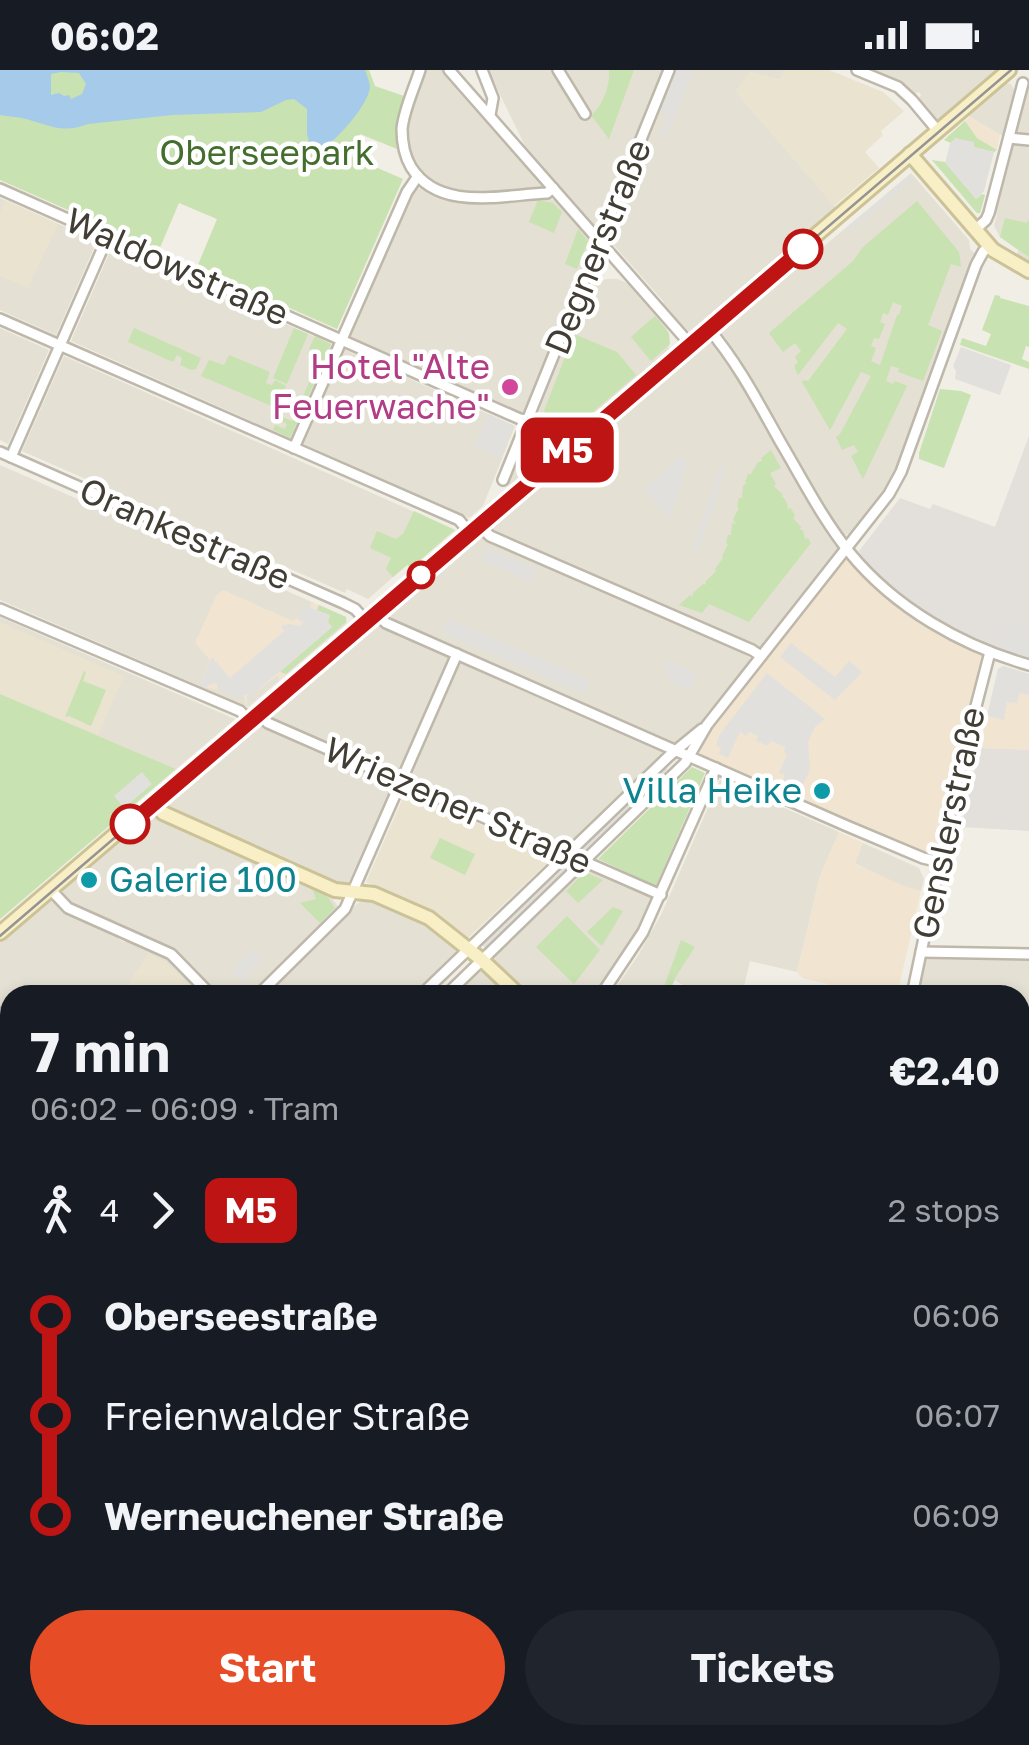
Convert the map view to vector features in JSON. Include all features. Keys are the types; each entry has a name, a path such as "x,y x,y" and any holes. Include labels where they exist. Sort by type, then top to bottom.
{"main road":[{"path":"0,934 1009,70"},
{"path":"910,154 989,246 1029,271"},
{"path":"154,802 163,813 336,890 374,894 429,918 508,985"}],"street":[{"path":"420,70 402,134 407,159 418,176 436,190 458,197 547,193 553,188"},
{"path":"448,70 689,343"},
{"path":"482,70 492,98 490,116"},
{"path":"558,70 585,114"},
{"name":"Degnerstraße","path":"504,480 669,70"},
{"path":"857,70 906,93 938,130"},
{"path":"975,230 989,213 1023,83"},
{"path":"1009,138 1029,140"},
{"path":"294,448 407,192 418,176"},
{"name":"Waldowstraße","path":"0,188 520,418 540,422 564,450"},
{"path":"11,457 108,236"},
{"path":"456,985 690,757 707,724 886,498 897,480 976,265 989,246"},
{"path":"0,319 760,656"},
{"path":"708,328 740,370 846,548 874,578 948,632 1029,665"},
{"name":"Orankestraße","path":"0,452 870,836 940,862"},
{"name":"Wriezener Straße","path":"0,609 660,895"},
{"name":"Genslerstraße","path":"914,985 965,746 990,652"},
{"path":"268,985 345,909 457,654"},
{"path":"432,985 707,724"},
{"path":"609,985 644,932 716,768"},
{"path":"51,890 68,908 170,954 201,985"},
{"path":"921,952 1029,954"}],"shaded area":[{"path":"424,70 443,70 546,189 465,194 429,183 413,164 405,139 407,118"},
{"path":"488,70 663,70 604,218 598,217 594,227 528,152"},
{"path":"675,70 784,70 780,80 750,72 738,94 837,209 692,332 684,330 611,242 625,209 621,204"},
{"path":"677,70 694,70 666,138 660,136 668,115 660,111"},
{"path":"784,70 829,70 883,92 904,111 865,152 879,168 834,206 736,90 750,72 779,80"},
{"path":"869,70 999,70 938,120 918,100 919,92 913,94 897,81"},
{"path":"1029,77 1029,137 1019,135 1016,128"},
{"path":"1004,83 1011,84 1015,92 1004,137 967,115"},
{"path":"970,117 1000,135 997,150 972,133 965,121"},
{"path":"955,138 994,152 984,191 976,199 945,163"},
{"path":"1029,144 1029,266 1016,259 1018,250 1000,237 994,226 1011,147"},
{"path":"911,173 969,240 970,249 976,254 888,490 854,532 845,535 831,519 742,365 716,330 735,321"},
{"path":"907,177 915,177 850,232 844,231"},
{"path":"424,187 461,201 548,198 562,204 594,241 525,415 348,338 411,190"},
{"path":"0,198 97,241 56,335 0,310"},
{"path":"5,200 58,224 28,288 0,276 0,212"},
{"path":"112,247 333,345 292,439 71,341"},
{"path":"606,279 632,285 667,326 668,353 569,438 562,438 539,411 582,301 591,287"},
{"path":"0,328 49,350 8,444 0,440"},
{"path":"709,338 736,372 838,545 837,555 760,648 489,530 495,518 501,518 516,500 522,501 529,495 526,491 533,492 540,485 537,482 544,482 550,475 546,475 586,441 592,441 602,432 597,431 606,429 613,423 610,420 626,412 630,407 627,405 634,405 635,398 642,398 645,393 641,393 650,391 656,384 652,384 661,382 664,377 660,377 670,374 677,367 675,364 681,365 685,360 681,359"},
{"path":"961,347 1011,365 1000,395 955,379 953,366"},
{"path":"343,349 515,426 483,506 469,518 302,443"},
{"path":"64,356 455,530 368,599 347,589 345,593 22,451"},
{"path":"489,414 513,425 501,458 474,446"},
{"path":"535,428 550,445 550,454 506,490 530,431"},
{"path":"1029,436 1029,660 990,648 925,611 883,579 859,551 900,498 930,509 933,504 995,527"},
{"path":"681,457 688,462 670,519 644,489"},
{"path":"0,465 346,617 347,623 248,707 0,600"},
{"path":"721,465 725,471 698,553 692,549"},
{"path":"480,535 747,653 751,661 706,719 672,745 386,618 386,611 439,562"},
{"path":"487,548 537,569 531,582 481,560"},
{"path":"843,560 850,560 879,587 947,637 983,656 936,847 929,852 918,853 700,753 712,723"},
{"path":"223,590 293,621 312,602 319,605 317,609 332,627 281,671 286,674 279,680 278,675 250,697 247,695 247,705 244,695 199,686 210,660 195,643 216,596"},
{"path":"305,605 330,616 328,622 332,627 250,697 217,689 217,683 206,688 199,686 212,657 230,678 284,631 281,626 300,626 303,622 297,619"},
{"path":"0,617 235,719 176,769 0,694"},
{"path":"447,618 590,680 584,694 442,632"},
{"path":"1006,621 1029,628 1029,660 997,650"},
{"path":"0,622 124,676 98,735 0,694"},
{"path":"374,623 450,656 398,775 270,718 274,708 281,708 288,702 285,698 291,699 298,692 295,689 302,690 304,687 299,686 322,672 317,671 329,661 335,661 339,652 346,652 352,645 348,644 356,643 358,640 354,640"},
{"path":"791,643 835,677 849,661 862,672 835,700 780,657"},
{"path":"460,660 664,750 664,755 567,849 408,780"},
{"path":"666,660 697,673 690,690 671,682"},
{"path":"1003,666 1029,674 1029,750 980,748 998,669"},
{"path":"1003,666 1029,674 1029,695 1020,693 1017,703 1007,702 1004,720 987,716 998,669"},
{"path":"767,673 825,719 815,727 808,742 810,770 800,790 782,782 785,775 779,773 787,754 785,747 771,741 768,746 756,741 758,736 750,732 745,736 739,734 728,758 719,754 721,748 716,745 720,734"},
{"path":"260,723 393,785 349,882 332,883 167,809 166,800 180,794 186,783 200,777 204,767 211,768 217,761 213,760 221,759 228,753 226,749 232,750 238,742 234,742"},
{"path":"980,748 1029,750 1029,831 961,827"},
{"path":"664,766 668,770 582,853 577,850"},
{"path":"142,772 152,784 124,808 114,796"},
{"path":"720,780 839,832 820,876 797,972 750,961 744,985 683,985 675,980 673,985 618,985 662,913"},
{"path":"406,791 553,857 468,938 435,912 366,882"},
{"path":"148,814 326,890 339,908 261,985 207,985 171,949 62,897 63,888 84,867"},
{"path":"839,832 863,843 855,864 921,891 899,985 831,985 802,978 797,972 820,876"},
{"path":"863,843 919,868 924,879 921,891 854,863"},
{"path":"565,862 573,866 487,950 481,944"},
{"path":"583,868 654,899 628,950 602,985 518,985 492,957"},
{"path":"372,898 427,922 461,951 426,985 274,985 358,903"},
{"path":"53,900 69,913 117,934 124,942 130,940 165,955 195,985 0,985 0,942"},
{"path":"252,949 263,960 241,981 231,971"},
{"path":"149,953 165,961 190,985 128,985"},
{"path":"926,957 1029,957 1029,985 918,985"},
{"path":"482,967 501,985 461,985"}],"green space":[{"name":"Oberseepark","path":"0,70 369,70 375,86 404,96 396,126 397,149 360,134 350,156 403,179 337,329 197,267 217,219 179,203 159,250 0,180"},
{"path":"609,70 634,70 609,139 591,115 605,95"},
{"path":"965,121 977,138 997,150 973,147 956,138 951,143 944,140"},
{"path":"932,160 945,162 976,199 985,195 980,213 977,213"},
{"path":"538,200 553,203 562,212 554,233 529,222"},
{"path":"917,201 959,252 961,267 951,264 928,325 942,331 923,381 891,366 886,381 907,386 863,479 851,456 858,452 854,445 842,450 836,437 871,376 861,372 830,430 802,382 808,381 847,329 838,323 798,375 795,357 801,351 795,343 783,352 769,333 853,261 863,247","holes":["893,302 902,306 880,365 871,361 876,348 871,346 874,338 879,339 885,324 880,322 883,313 888,315"]},
{"path":"1005,218 1027,223 1029,219 1029,257 1000,237"},
{"path":"578,229 588,241 577,269 565,264"},
{"path":"995,295 1029,306 1029,347 1026,346 1022,359 1029,362 1029,369 960,345 962,338 986,346 991,334 982,330"},
{"path":"655,316 669,333 670,344 651,361 631,337"},
{"path":"134,328 201,358 196,369 180,365 182,358 177,355 173,362 128,342"},
{"path":"294,328 308,334 287,384 273,378"},
{"path":"574,334 617,352 636,375 567,434 544,411"},
{"path":"315,336 331,344 290,438 273,430 275,425 285,429 287,424 279,416 292,421 321,355 309,349"},
{"path":"229,355 270,372 266,383 272,385 275,380 286,386 276,408 201,376 209,360 224,365"},
{"path":"940,389 971,395 944,468 919,459"},
{"path":"536,432 544,441 545,453 518,475"},
{"path":"771,450 781,468 770,473 774,486 811,543 749,622 709,604 702,613 679,605 716,571 732,523 736,524 733,519 748,474"},
{"path":"414,511 455,530 412,567 407,565 393,577 386,569 391,558 370,548 377,531 396,539 403,534"},
{"path":"319,605 346,617 346,622 286,674 280,672 332,627 328,622 330,615 317,610"},
{"path":"84,671 83,681 106,690 91,726 65,717"},
{"path":"0,694 176,769 0,919"},
{"path":"692,767 705,773 656,886 598,859"},
{"path":"440,838 475,854 465,875 430,858"},
{"path":"585,872 603,880 578,903 566,891"},
{"path":"312,888 326,895 335,908 320,923 300,903 316,899"},
{"path":"613,907 623,911 602,946 587,932"},
{"path":"567,916 600,950 574,984 536,947"},
{"path":"681,940 695,947 672,985 665,985"}],"water":[{"path":"0,70 365,70 370,86 350,123 318,151 310,146 307,109 294,99 261,112 172,115 66,129 0,115","holes":["79,73 86,84 82,94 71,99 69,95 51,95 51,74"]}],"tram line":[{"path":"0,936 1011,70"},
{"name":"M5","path":"130,824 803,249"}],"place":[{"name":"Hotel \"Alte Feuerwache\"","path":"510,387"},
{"name":"Villa Heike","path":"822,791"},
{"name":"Galerie 100","path":"89,880"}]}
